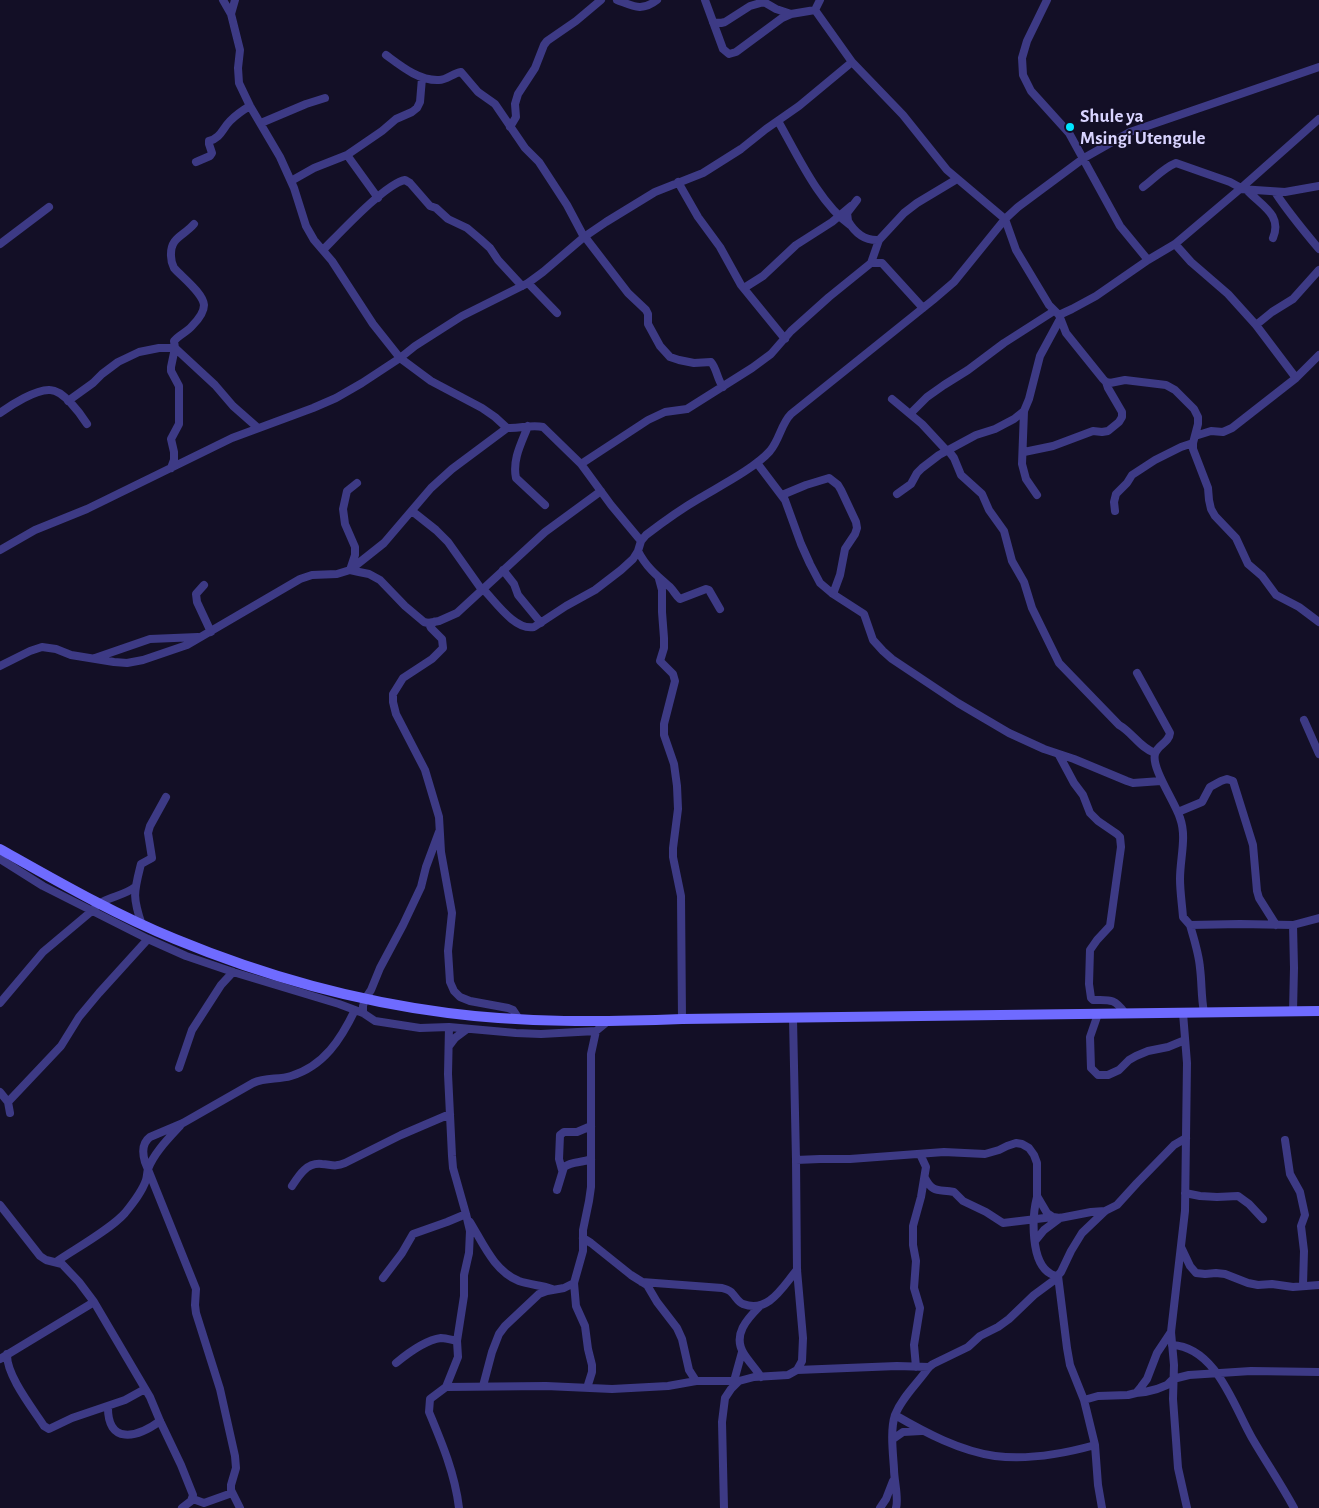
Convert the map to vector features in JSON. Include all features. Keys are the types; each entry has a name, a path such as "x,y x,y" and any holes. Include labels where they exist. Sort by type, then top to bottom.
{"main road":[{"path":"0,852 96,907 253,969 310,986 365,999 448,1013 519,1019 607,1022 1319,1011"}],"street":[{"path":"224,0 231,14 240,50 239,83 250,106 280,157 291,181 306,226 373,324 400,358 431,381 482,408 507,428"},
{"path":"231,14 236,0"},
{"path":"510,127 516,117 515,104 518,94 535,68 544,45 601,0"},
{"path":"617,0 641,8 657,0"},
{"path":"705,0 723,50 729,54 736,52 782,18 791,14 815,10"},
{"path":"815,10 820,0"},
{"path":"1047,0 1027,41 1022,58 1023,74 1031,91 1069,133 1120,226 1148,260"},
{"path":"713,22 725,22 750,6 764,2 776,9 791,14"},
{"path":"815,10 852,62 892,103 932,154 957,179 1005,219 1016,250 1058,315 1066,333 1106,382 1122,412 1120,422 1108,431 1093,431 1053,446 1024,452"},
{"path":"386,55 422,78 438,80 461,72 478,92 495,104 528,153 539,162 567,205 584,237 628,293 646,310 648,324 660,346 670,357 679,360 694,363 711,362 717,378 723,387"},
{"path":"0,550 35,530 87,508 232,438 336,398 362,383 462,316 525,284 543,272 584,237 633,205 655,192 702,174 741,149 799,106 852,62"},
{"path":"412,512 448,542 482,589 514,622 524,628 534,628 566,606 595,590 627,564 638,552 641,541 657,527 757,463 771,450 786,419 791,414 954,282 1005,219 1018,207 1084,158 1130,132 1319,67"},
{"path":"291,181 321,165 347,155 396,119 412,112 420,102 422,78"},
{"path":"261,123 325,98"},
{"path":"196,162 210,156 212,153 209,141 218,138 230,121 250,106"},
{"path":"911,413 944,384 968,370 1004,343 1096,296 1175,244 1242,189 1319,119"},
{"path":"778,121 821,194 839,216 859,234 868,239 879,240"},
{"path":"347,155 378,198"},
{"path":"1143,187 1166,168 1176,163 1230,182 1268,210 1274,218 1276,225 1273,238"},
{"path":"581,464 649,419 666,412 687,409 771,354 829,297 871,263 879,240 904,213 957,179"},
{"path":"323,250 397,182 408,180 430,206 436,208 448,220 467,228 490,248 498,260 557,313"},
{"path":"678,182 698,217 720,247 744,288 785,339"},
{"path":"1242,189 1285,192 1319,186"},
{"path":"1275,192 1286,210 1319,249"},
{"path":"744,288 763,276 796,246 832,222 857,200"},
{"path":"850,225 847,212 851,206"},
{"path":"0,244 49,208"},
{"path":"170,468 174,460 171,439 179,424 179,386 171,371 175,348 174,342 193,325 203,310 204,304 199,294 172,264 171,253 174,240 189,230 194,224"},
{"path":"1175,244 1191,262 1228,294 1256,325 1296,378"},
{"path":"871,263 882,263 923,308"},
{"path":"1256,325 1293,299 1319,270"},
{"path":"1037,495 1026,479 1022,464 1024,452 1024,411 1040,356 1058,315"},
{"path":"68,401 118,362 139,352 159,348 175,348 215,385 233,406 258,428"},
{"path":"1115,511 1114,502 1116,494 1132,475 1155,460 1211,431 1223,432 1232,428 1296,378 1319,355"},
{"path":"1106,382 1125,380 1166,385 1175,390 1188,402 1211,431"},
{"path":"0,412 24,398 45,390 51,390 57,392 68,401 87,424"},
{"path":"892,399 911,413 948,450 954,458 961,475 982,494 1004,531 1012,561 1024,582 1032,608 1059,663 1119,725 1148,750 1155,753"},
{"path":"898,494 911,484 922,468 948,450 976,435 995,429 1014,419 1024,411"},
{"path":"1198,417 1194,440 1195,456 1208,488 1211,509 1215,516 1236,538 1248,564 1262,576 1276,595 1299,607 1319,622"},
{"path":"0,666 42,647 71,655 127,663 135,662 187,645 300,579 312,575 337,574 350,570 384,543 431,488 452,469 507,428 536,425 543,427 581,464 611,505 641,541"},
{"path":"528,426 517,456 516,478 545,505"},
{"path":"757,463 785,500 794,527 820,583 833,594 864,614 873,640 892,659 974,713 1009,733 1059,755 1074,759 1133,783 1161,781"},
{"path":"782,495 829,478 838,484 857,528 845,549 840,575 833,594"},
{"path":"350,570 355,555 355,547 345,524 343,509 348,491 357,483"},
{"path":"350,570 369,574 380,580 420,620 428,623 434,622 457,613 545,532 601,491"},
{"path":"638,552 642,560 680,599 704,589 709,590 720,609"},
{"path":"503,570 514,584 518,595 541,623"},
{"path":"659,578 662,590 664,638 664,648 660,661 673,674 675,681 664,724 664,735 674,764 677,786 678,808 673,857 682,896 682,1020"},
{"path":"204,585 196,594 197,602 211,632"},
{"path":"434,622 430,626 442,638 443,648 432,659 414,670 400,682 393,694 393,702 396,714 428,778 439,817 443,865 452,913 448,951 450,982 454,991 460,997 470,1001 508,1008 513,1010 519,1019"},
{"path":"95,658 150,640 202,637"},
{"path":"1137,673 1170,733 1170,738 1155,753 1156,768 1178,812 1183,831 1180,879 1183,917 1190,925 1198,953 1204,1012"},
{"path":"1304,720 1318,750"},
{"path":"1059,755 1074,783 1083,795 1093,817 1120,837 1121,847 1110,926 1090,950 1089,984 1093,1000 1107,999 1114,1001 1125,1013"},
{"path":"1178,812 1202,802 1210,787 1224,779 1234,781 1253,845 1259,898 1276,925"},
{"path":"142,925 135,904 135,887 142,864 152,858 148,833 166,797"},
{"path":"240,1508 232,1492 231,1485 236,1468 235,1456 220,1389 196,1313 196,1289 148,1169 143,1155 143,1148 146,1140 150,1137 183,1123 253,1083 261,1079 281,1079 293,1076 324,1057 340,1039 359,1012 371,990 380,968 421,887 439,830"},
{"path":"0,1003 43,952 96,907 125,894 135,887"},
{"path":"96,907 148,939 186,956 340,1004 376,1021 420,1028 449,1027 516,1034 596,1031"},
{"path":"1190,925 1293,925 1319,918"},
{"path":"1293,925 1293,1011"},
{"path":"8,1102 61,1046 79,1017 148,939"},
{"path":"179,1068 192,1030 221,985 233,972"},
{"path":"1183,1013 1187,1104 1185,1211 1171,1332 1178,1468 1187,1508"},
{"path":"1098,1014 1090,1037 1090,1064 1098,1075 1104,1076 1114,1073 1136,1056 1185,1040"},
{"path":"446,1387 644,1388 696,1381 737,1381 788,1375 801,1366 803,1338 797,1270 793,1019"},
{"path":"587,1388 592,1365 585,1326 576,1306 574,1283 583,1250 583,1225 591,1187 591,1061 593,1041 596,1031 607,1022"},
{"path":"449,1027 448,1074 453,1168 470,1231 470,1242 464,1276 464,1296 457,1341 459,1355 446,1387 430,1400 429,1412 448,1458 459,1508"},
{"path":"449,1047 454,1038 468,1029"},
{"path":"0,1092 8,1102 10,1113"},
{"path":"292,1186 301,1173 308,1168 319,1164 336,1166 345,1163 450,1114"},
{"path":"56,1262 124,1215 146,1181 148,1169 165,1142 183,1123"},
{"path":"557,1190 562,1170 559,1159 560,1135 564,1132 584,1130 591,1126"},
{"path":"896,1508 893,1439 895,1415 929,1367 968,1347 980,1336 1009,1319 1022,1305 1058,1276 1070,1251 1082,1233 1105,1211 1124,1199 1136,1183 1174,1145 1186,1138"},
{"path":"1285,1140 1290,1174 1300,1192 1305,1215 1301,1226 1304,1251 1303,1285"},
{"path":"796,1160 850,1159 944,1152 985,1154 1016,1143 1022,1144 1029,1148 1037,1163 1037,1196 1034,1220 1038,1258 1051,1274 1058,1276"},
{"path":"916,1367 914,1345 920,1308 914,1288 916,1261 913,1245 913,1226 926,1167 920,1154"},
{"path":"562,1170 571,1163 585,1162 591,1159"},
{"path":"925,1178 932,1189 954,1192 963,1201 1003,1223 1105,1211"},
{"path":"1185,1193 1216,1197 1238,1196 1249,1204 1263,1219"},
{"path":"1037,1196 1047,1213 1056,1218"},
{"path":"0,1205 40,1256 66,1268 94,1302 145,1389 188,1482 193,1495 192,1499 182,1508"},
{"path":"383,1278 402,1253 413,1234 466,1215"},
{"path":"466,1215 493,1261 508,1275 522,1282 552,1289"},
{"path":"1035,1241 1056,1218"},
{"path":"583,1238 647,1285 677,1328 682,1339 689,1370 696,1381"},
{"path":"1180,1245 1190,1266 1196,1273 1216,1273 1258,1285 1319,1286"},
{"path":"761,1377 742,1352 739,1340 744,1322 760,1306 777,1295 797,1270"},
{"path":"1058,1276 1068,1357 1084,1400 1094,1445 1102,1508"},
{"path":"642,1282 722,1288 732,1292 739,1302 745,1305 760,1306"},
{"path":"483,1386 492,1352 499,1334 505,1326 539,1294 552,1289 564,1288 574,1283"},
{"path":"94,1302 4,1356 12,1374 47,1429 72,1418 125,1400 145,1389"},
{"path":"1136,1393 1147,1379 1157,1353 1171,1332"},
{"path":"396,1363 432,1340 441,1338 457,1341"},
{"path":"1172,1345 1197,1354 1217,1374 1250,1436 1294,1508"},
{"path":"724,1508 722,1422 725,1398 737,1381 742,1352"},
{"path":"797,1370 897,1366 929,1367"},
{"path":"1084,1400 1098,1396 1128,1395 1158,1389 1167,1385 1173,1379 1189,1375 1251,1371 1317,1373"},
{"path":"108,1406 108,1417 111,1425 117,1432 123,1434 135,1435 160,1421"},
{"path":"895,1415 924,1431 974,1451 994,1456 1060,1454 1094,1445"},
{"path":"893,1439 903,1432 924,1431"},
{"path":"880,1508 894,1479"},
{"path":"192,1499 204,1503 232,1492"}],"place":[{"name":"Shule ya Msingi Utengule","path":"1070,127"}]}
